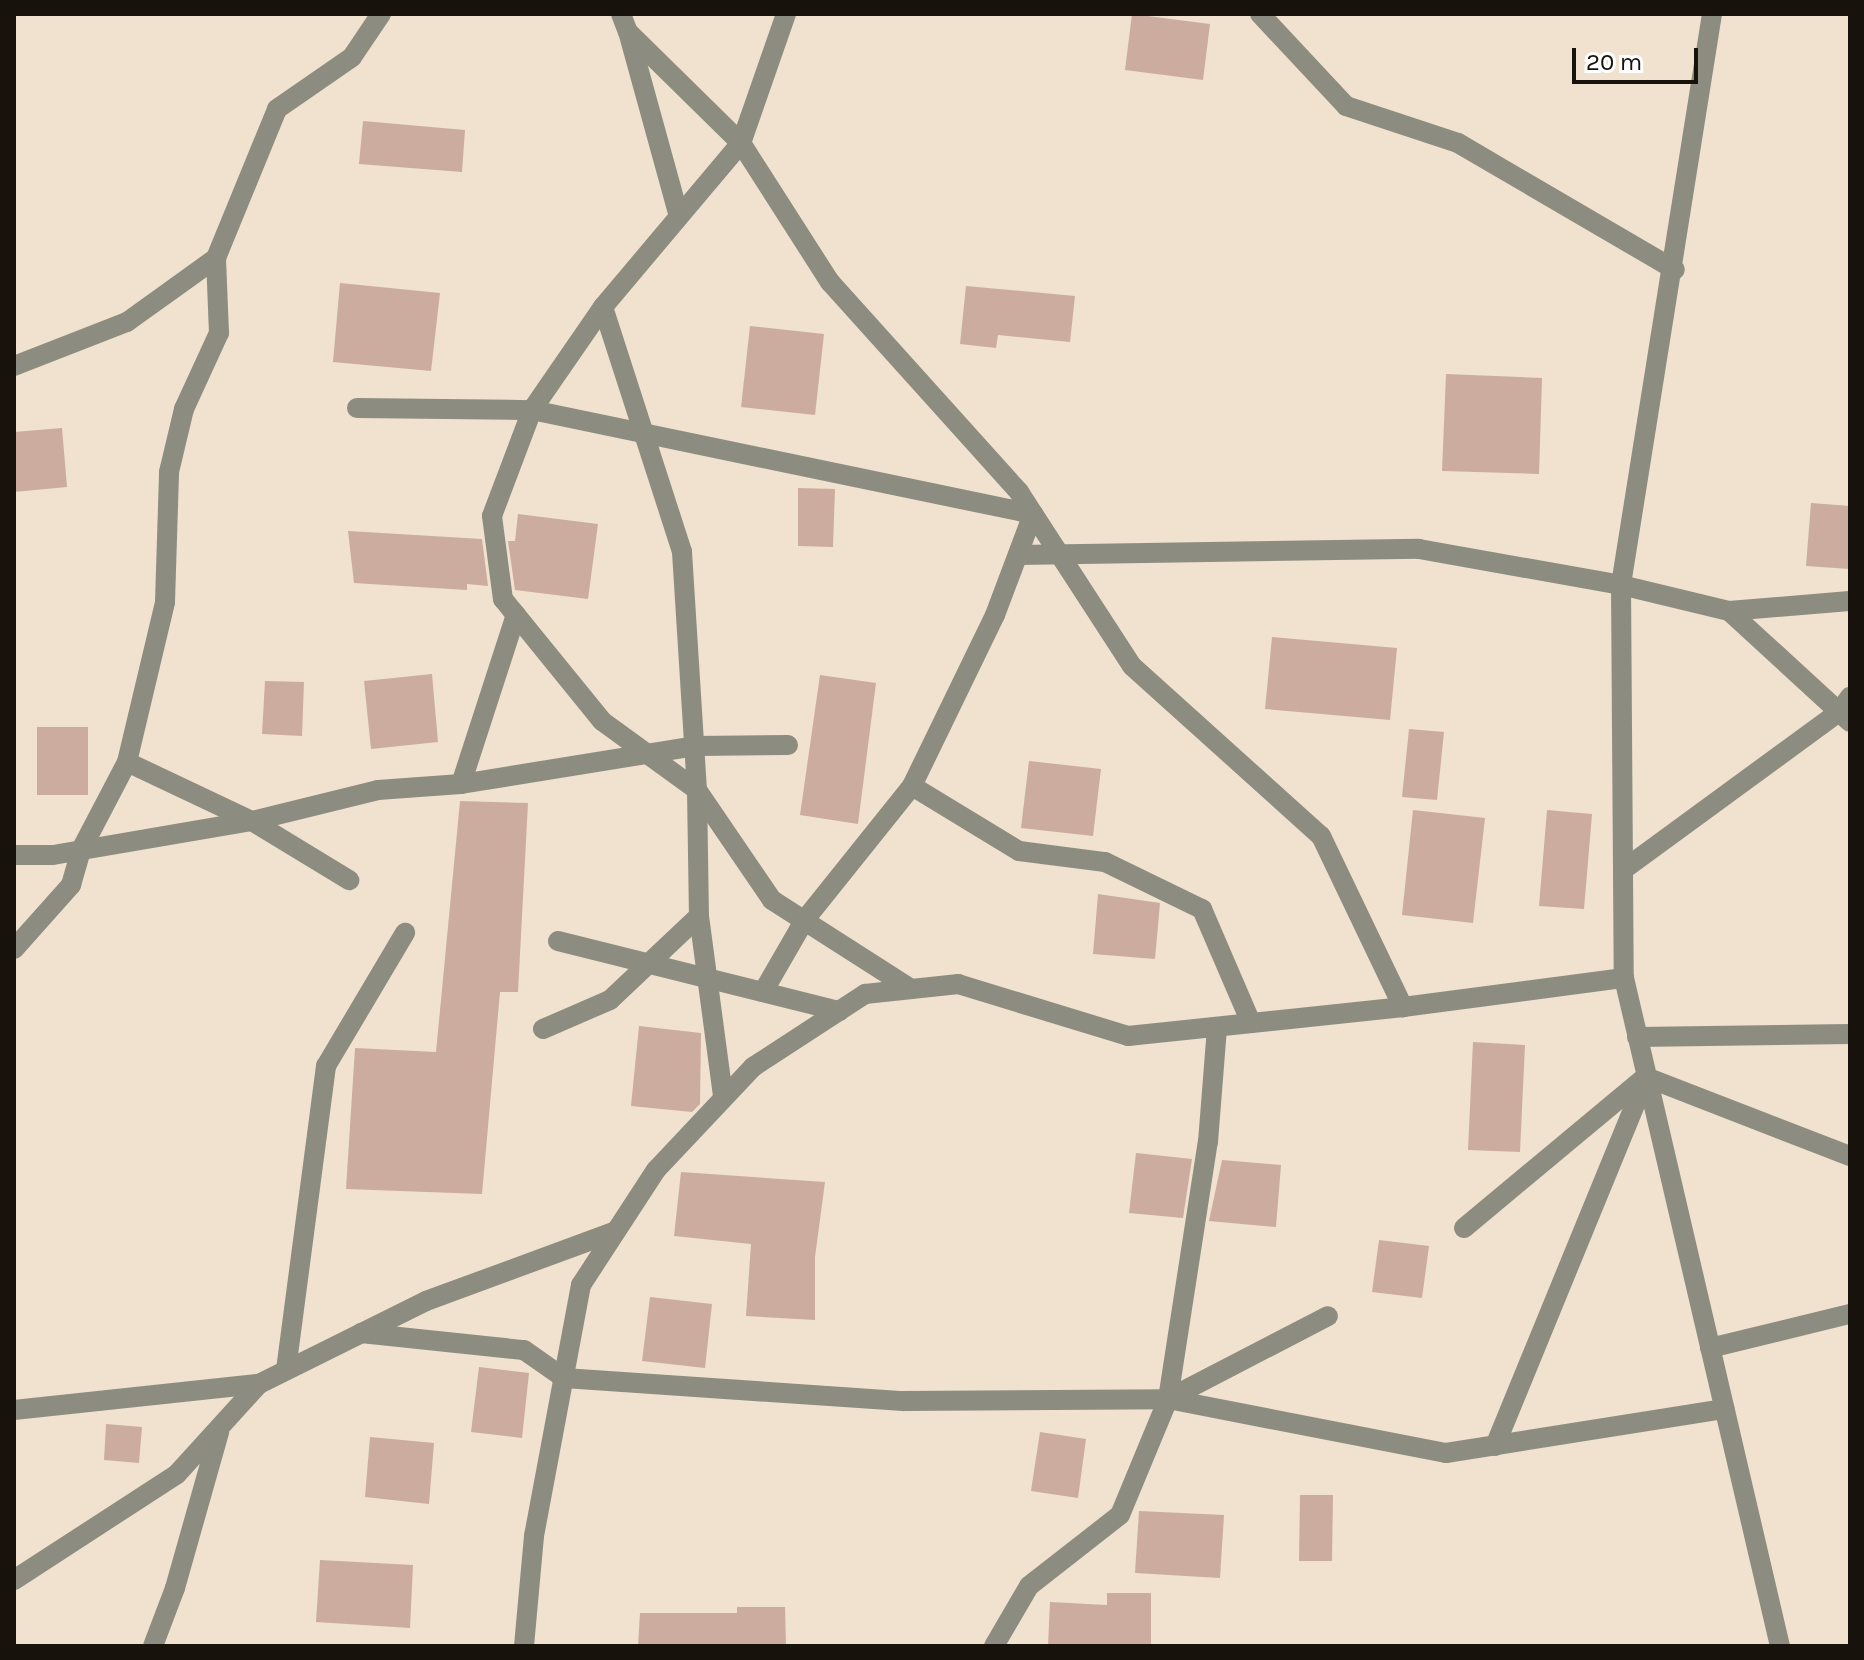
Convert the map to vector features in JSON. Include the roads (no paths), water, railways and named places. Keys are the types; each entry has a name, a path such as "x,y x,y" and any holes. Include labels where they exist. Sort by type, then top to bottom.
{"street":[{"path":"14,949 71,885 81,850 127,762 165,602 169,472 184,409 219,333 216,258 277,109 352,57 381,14"},
{"path":"786,14 741,143 603,307 532,410 492,516 503,599 602,721 697,790 772,900 911,989"},
{"path":"1260,14 1346,106 1458,143 1675,270"},
{"path":"1712,14 1675,270 1621,585 1624,978 1780,1646"},
{"path":"625,23 741,143 830,282 1033,514 1132,666 1321,836 1403,1007"},
{"path":"625,23 679,216"},
{"path":"14,366 127,322 216,258"},
{"path":"603,307 682,552 695,746 699,916 723,1097"},
{"path":"357,408 532,410 643,430 1033,514"},
{"path":"763,992 804,921 912,786 995,615 1033,514"},
{"path":"1018,555 1058,552 1419,549 1621,585 1729,611 1850,601"},
{"path":"1623,870 1846,711 1729,611"},
{"path":"461,784 516,615"},
{"path":"14,855 81,850 252,821 378,790 461,784 695,746 788,745"},
{"path":"127,762 252,821 349,880"},
{"path":"912,786 1019,851 1105,862 1202,909 1251,1023"},
{"path":"543,1029 610,1000 699,916"},
{"path":"286,1370 326,1066 405,933"},
{"path":"558,941 839,1011"},
{"path":"524,1646 534,1536 581,1285 656,1170 723,1097 753,1067 865,994 958,984 1128,1036 1403,1007 1624,978"},
{"path":"994,1646 1029,1586 1120,1515 1168,1399 1208,1142 1217,1027"},
{"path":"1637,1037 1850,1034"},
{"path":"1646,1077 1850,1156"},
{"path":"1464,1228 1646,1077"},
{"path":"1495,1446 1646,1077"},
{"path":"14,1580 177,1474 259,1384 426,1301 616,1231"},
{"path":"1710,1348 1850,1314"},
{"path":"1168,1399 1328,1316"},
{"path":"361,1333 524,1350 564,1378 903,1401 1168,1399 1446,1453 1725,1409"},
{"path":"14,1410 259,1384"},
{"path":"153,1646 175,1588 220,1427"}]}
